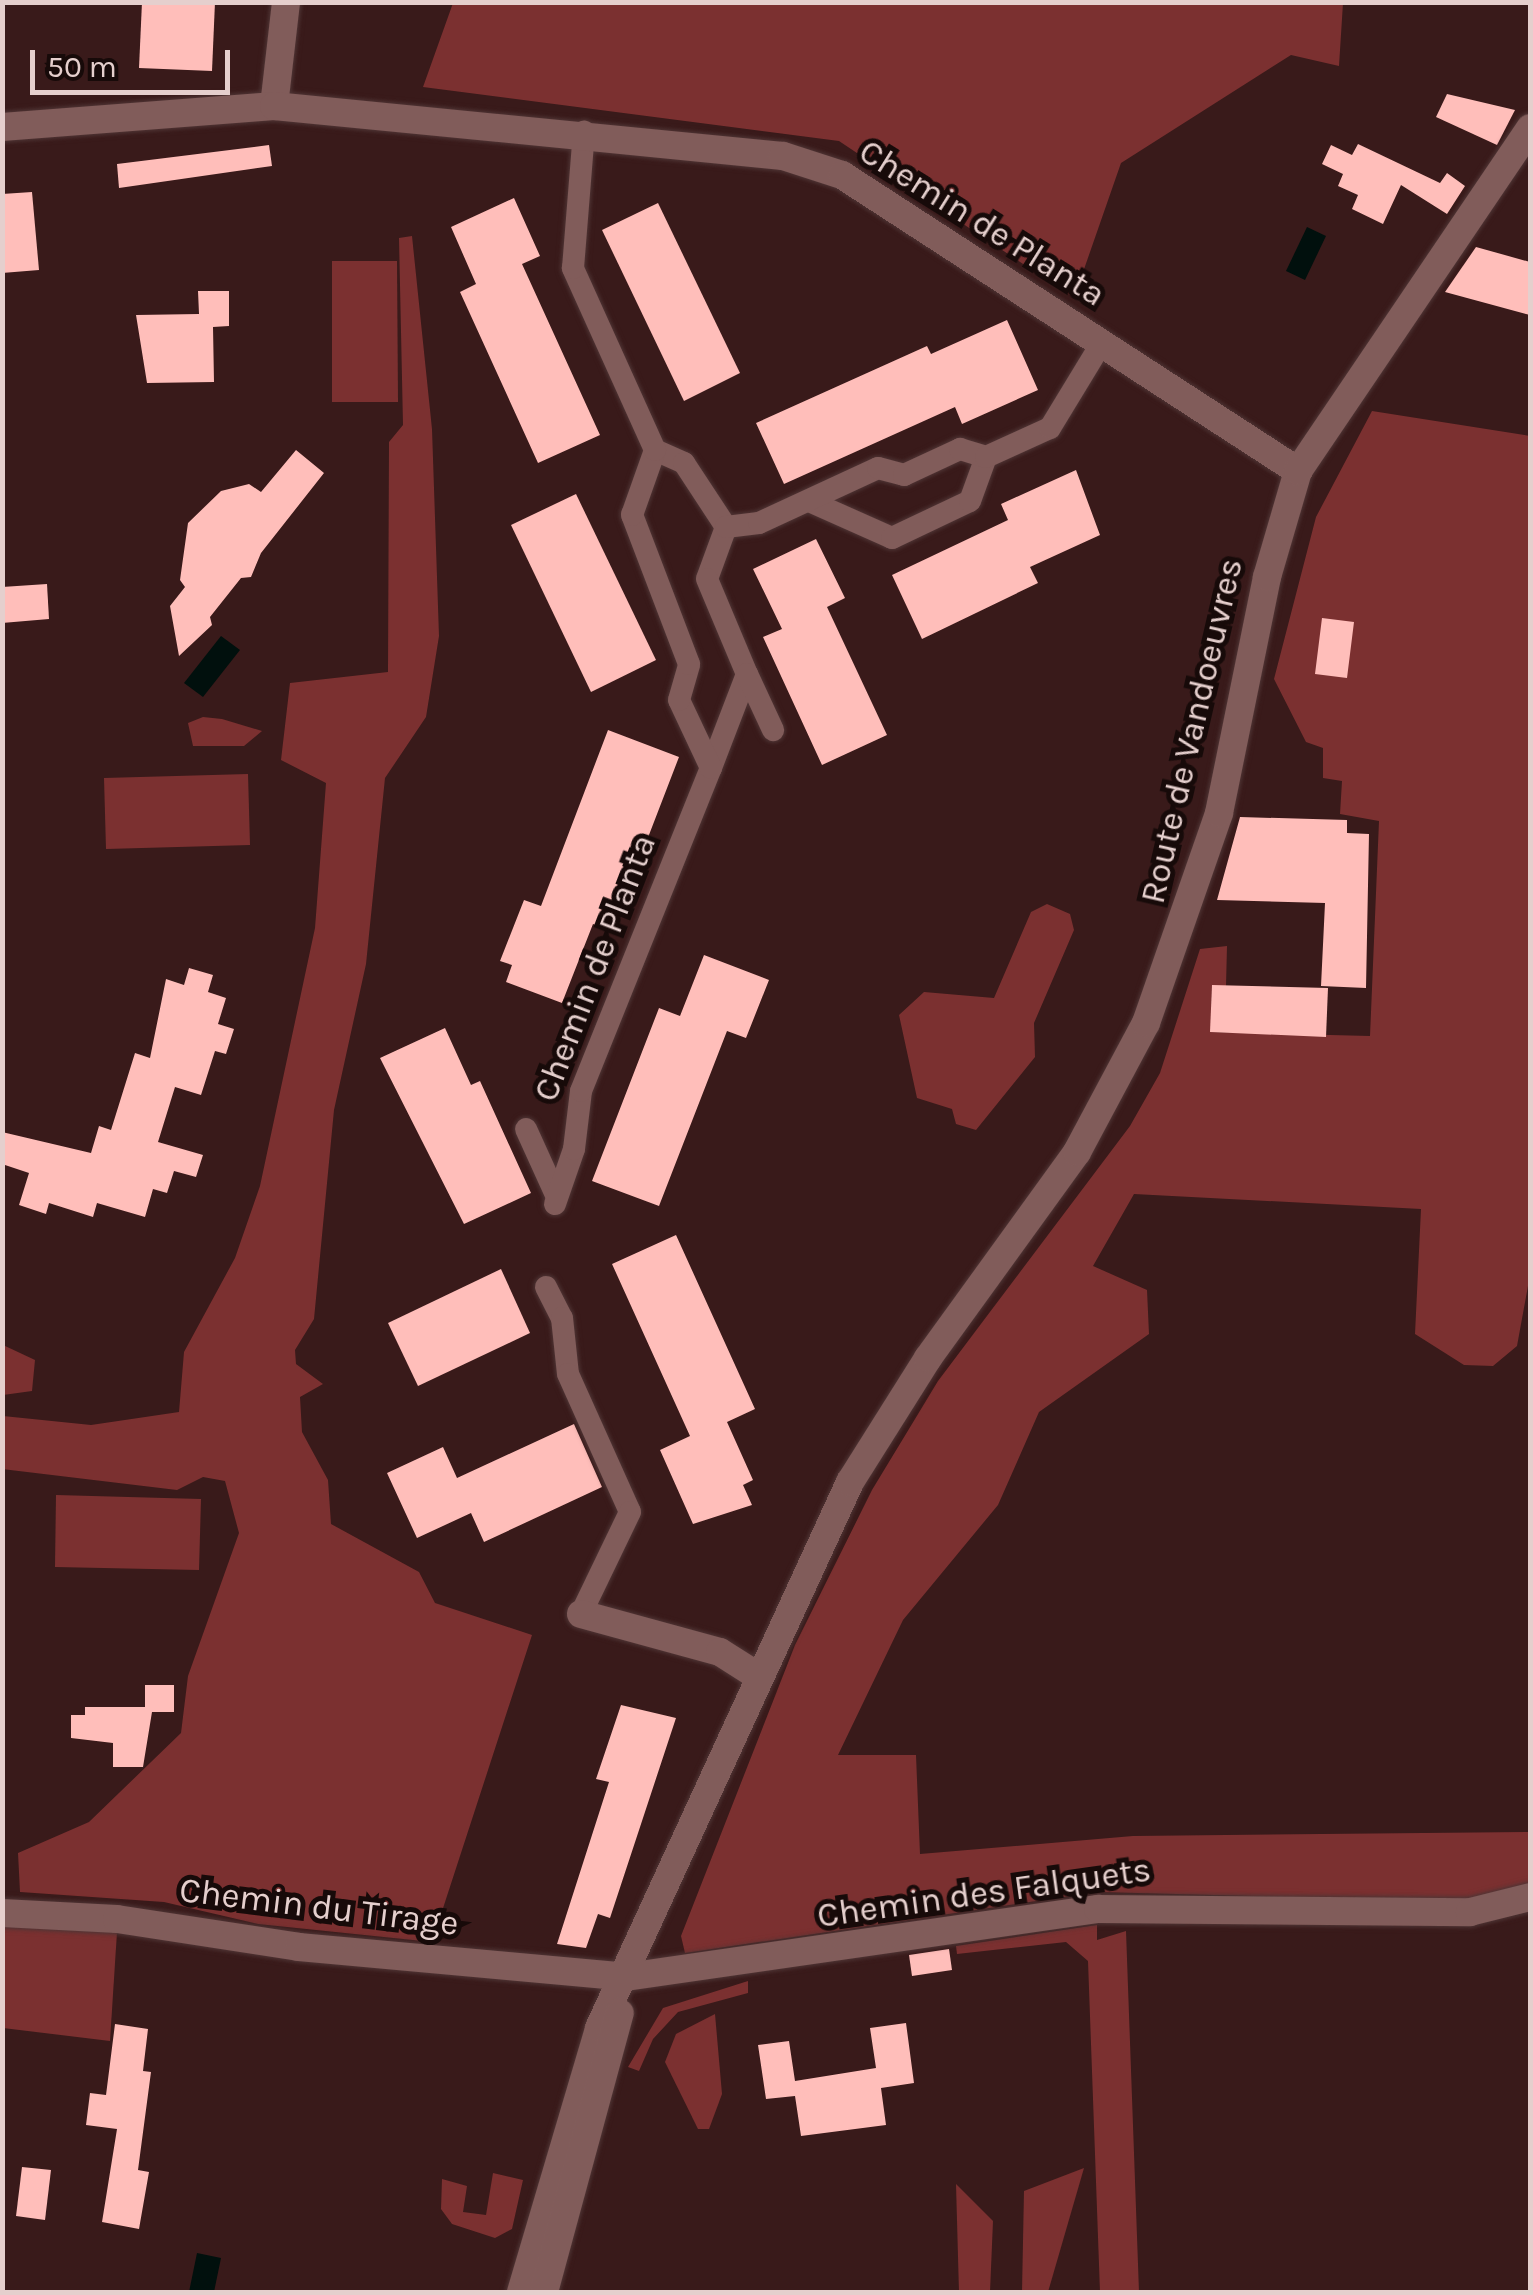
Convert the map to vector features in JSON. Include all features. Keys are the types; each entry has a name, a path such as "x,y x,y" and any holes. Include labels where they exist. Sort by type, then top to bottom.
{"street":[{"path":"274,106 286,2"},
{"name":"Chemin de Planta","path":"2,128 274,106 584,131 783,156 842,175 1298,472"},
{"name":"Route de Vandoeuvres","path":"626,1977 758,1676 850,1482 932,1352 1077,1152 1146,1023 1219,813 1267,576 1298,472 1530,128"},
{"path":"584,131 573,268 655,450 684,463 726,527 707,578 773,730"},
{"name":"Chemin de Planta","path":"726,527 759,523 878,468 904,475 960,449 986,457 1050,428 1101,344"},
{"path":"655,450 632,515 689,664 679,700 712,768"},
{"path":"810,501 892,538 970,500 986,457"},
{"name":"Chemin de Planta","path":"526,1129 555,1200 574,1149 581,1090 712,768 746,674"},
{"path":"546,1287 562,1318 568,1374 630,1512 580,1614 720,1652 758,1676"},
{"name":"Chemin des Falquets","path":"626,1977 1098,1909 1470,1912 1530,1897"},
{"name":"Chemin du Tirage","path":"2,1913 626,1977"},
{"path":"521,2292 573,2102 626,1977"},
{"path":"544,2292 626,1977"}],"shaded area":[{"path":"453,2 1343,3 1339,66 1291,55 1121,163 1074,298 839,141 423,87"},
{"path":"1307,227 1326,236 1305,280 1286,271"},
{"path":"412,236 432,429 439,636 426,717 385,778 366,964 334,1110 314,1319 295,1350 296,1364 323,1384 300,1397 302,1432 328,1480 331,1524 419,1572 435,1603 532,1635 432,1942 258,1924 164,1902 20,1892 18,1853 89,1822 181,1733 188,1676 239,1533 225,1481 203,1477 177,1490 2,1469 3,1416 91,1425 179,1412 184,1352 235,1258 260,1186 315,928 326,783 281,760 290,683 388,672 389,442 403,425 399,238"},
{"path":"332,261 397,261 398,402 332,402"},
{"path":"1372,411 1530,436 1530,1275 1517,1346 1493,1366 1464,1365 1415,1334 1421,1209 1134,1194 1093,1266 1147,1290 1149,1334 1039,1412 998,1505 903,1620 838,1755 916,1755 920,1854 1133,1836 1530,1832 1530,1885 1496,1898 1447,1901 1098,1892 685,1953 681,1936 795,1645 872,1490 938,1381 1130,1126 1160,1073 1200,949 1227,946 1226,986 1212,986 1211,1032 1370,1036 1379,821 1340,814 1342,781 1323,778 1323,748 1306,742 1274,679 1316,517"},
{"path":"221,636 240,650 203,697 184,683"},
{"path":"203,717 262,731 244,746 193,746 188,723"},
{"path":"248,774 250,845 106,849 104,778"},
{"path":"1047,904 1070,914 1074,930 1034,1023 1035,1057 976,1130 956,1124 952,1109 917,1098 899,1015 924,992 994,998 1031,912"},
{"path":"3,1345 35,1360 32,1391 3,1395"},
{"path":"56,1495 201,1499 199,1570 55,1567"},
{"path":"2,1925 117,1932 110,2041 3,2028"},
{"path":"1097,1925 1097,1940 1126,1931 1139,2292 1100,2292 1088,1961 1066,1942 957,1954 956,1946"},
{"path":"748,1981 748,1993 678,2012 653,2039 639,2071 628,2067 663,2008"},
{"path":"715,2014 722,2094 709,2129 698,2129 665,2062 676,2034"},
{"path":"1084,2168 1048,2292 1022,2292 1024,2191"},
{"path":"493,2173 523,2180 512,2229 495,2238 452,2224 441,2209 442,2179 467,2186 463,2212 486,2215"},
{"path":"956,2184 993,2221 990,2292 959,2292"},
{"path":"197,2253 221,2258 214,2292 189,2292"}],"building":[{"path":"142,2 215,2 212,71 139,68"},
{"path":"1447,94 1515,110 1497,145 1436,117"},
{"path":"1358,144 1440,183 1447,173 1465,186 1447,214 1401,185 1383,224 1352,209 1358,195 1338,186 1343,174 1322,164 1331,145 1352,155"},
{"path":"269,145 272,166 119,188 117,164"},
{"path":"32,192 39,270 2,273 2,194"},
{"path":"514,198 540,256 522,264 600,435 538,463 460,292 476,284 451,227"},
{"path":"658,203 740,373 684,401 602,230"},
{"path":"1476,247 1530,262 1530,315 1445,292"},
{"path":"198,291 229,291 229,326 213,327 214,382 147,383 136,315 199,314"},
{"path":"1007,320 1038,390 962,424 955,407 784,484 756,423 927,346 931,354"},
{"path":"296,450 324,473 261,553 251,577 241,578 210,617 212,625 179,656 170,606 185,587 180,580 188,523 221,491 249,484 261,492"},
{"path":"1076,470 1100,535 1030,567 1038,583 922,639 892,575 1008,520 1001,504"},
{"path":"576,494 656,660 591,692 511,525"},
{"path":"816,539 845,598 827,607 887,735 822,765 763,637 782,629 753,569"},
{"path":"47,584 49,619 2,623 2,587"},
{"path":"1322,618 1354,622 1347,678 1315,674"},
{"path":"608,730 679,757 612,931 593,924 562,1003 506,982 512,965 500,961 524,900 541,906"},
{"path":"1240,817 1347,820 1347,833 1369,834 1366,988 1321,986 1325,903 1217,900"},
{"path":"704,955 769,980 746,1038 727,1031 659,1206 592,1181 659,1008 680,1016"},
{"path":"189,968 213,975 208,992 226,998 218,1024 234,1029 226,1054 215,1051 201,1095 175,1087 158,1142 203,1155 196,1177 174,1171 167,1193 153,1189 145,1217 97,1203 93,1217 49,1203 46,1214 19,1205 29,1173 2,1164 2,1132 91,1153 99,1126 111,1130 135,1053 150,1058 166,979 184,985"},
{"path":"1212,985 1328,988 1326,1037 1210,1032"},
{"path":"445,1028 471,1085 480,1081 531,1193 464,1224 380,1058"},
{"path":"676,1235 755,1409 727,1422 753,1480 743,1485 752,1505 693,1524 660,1450 690,1436 612,1264"},
{"path":"501,1269 530,1333 418,1386 388,1323"},
{"path":"574,1424 602,1487 484,1542 471,1513 417,1538 387,1473 443,1447 457,1478"},
{"path":"145,1685 174,1685 174,1712 152,1712 143,1767 113,1767 113,1743 71,1738 71,1715 85,1715 85,1707 145,1707"},
{"path":"621,1705 676,1718 610,1918 598,1914 586,1948 557,1944 609,1782 596,1779"},
{"path":"949,1949 952,1970 912,1976 909,1955"},
{"path":"906,2023 914,2083 881,2088 886,2125 801,2136 795,2096 766,2099 758,2045 789,2041 795,2081 876,2068 870,2028"},
{"path":"115,2024 148,2029 143,2071 151,2072 138,2170 149,2172 139,2229 102,2222 117,2129 86,2125 90,2093 106,2095"},
{"path":"22,2167 51,2170 45,2220 16,2216"}]}
